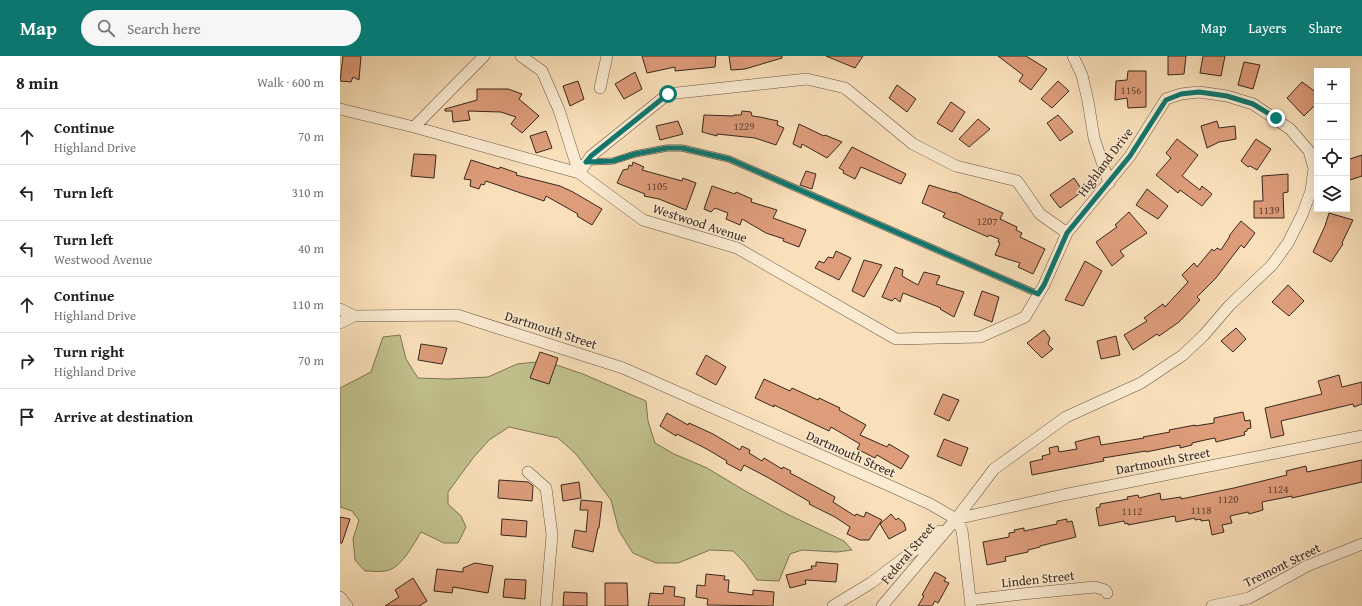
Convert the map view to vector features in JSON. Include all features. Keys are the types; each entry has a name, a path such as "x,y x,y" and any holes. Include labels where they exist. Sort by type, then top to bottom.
{"street":[{"path":"414,127 484,56"},
{"path":"521,56 542,71 559,110 579,173"},
{"path":"600,88 607,56"},
{"path":"1073,56 1082,75 1094,138 1109,183"},
{"path":"579,173 591,156 668,94 807,78 846,88 913,144 956,166 1017,181 1040,214 1067,233"},
{"name":"Highland Drive","path":"956,518 994,469 1066,417 1141,383 1183,355 1204,335 1229,306 1272,265 1288,243 1302,215 1311,191 1314,168 1309,151 1290,129 1276,118 1253,104 1227,96 1199,92 1181,94 1166,100 1130,156 1067,233"},
{"name":"Westwood Avenue","path":"340,109 414,127 579,173 643,220 737,248 896,339 980,337 1025,317 1044,285 1067,233"},
{"path":"340,309 354,316"},
{"name":"Dartmouth Street","path":"340,323 354,316 457,315 623,368 888,485 930,504 956,518 1063,495 1362,436"},
{"path":"528,472 546,488 552,536 546,606"},
{"path":"833,606 871,583 956,518 962,530 970,603"},
{"name":"Federal Street","path":"882,606 956,518"},
{"name":"Tremont Street","path":"1212,606 1248,598 1307,566 1362,544"},
{"name":"Linden Street","path":"970,603 1022,594 1095,587 1105,590 1107,593"},
{"path":"340,597 347,606"}],"lane":[{"path":"586,162 613,161 635,154 667,148 682,148 729,159 1038,294"}],"green space":[{"path":"400,335 406,359 418,378 448,379 488,377 517,364 545,361 583,374 646,401 648,421 655,443 674,454 707,468 787,514 844,541 852,550 837,552 802,550 790,554 779,581 757,580 745,563 733,551 710,550 678,563 656,563 633,553 619,531 611,500 576,454 558,438 509,427 489,440 473,458 448,492 448,504 461,516 466,527 458,543 444,543 421,532 406,556 396,566 385,571 365,571 355,560 353,539 359,520 352,511 340,507 340,388 371,372 383,337"}],"building":[{"path":"343,56 361,56 359,80 353,77 351,82 340,81"},
{"path":"642,56 716,56 715,67 675,71 675,67 647,73"},
{"path":"729,56 782,56 782,58 745,69 731,70"},
{"path":"826,56 863,56 855,68"},
{"path":"998,56 1026,56 1047,69 1031,90 1019,81 1023,75"},
{"path":"1168,56 1186,56 1184,74 1168,75"},
{"path":"1203,56 1225,56 1221,76 1200,73"},
{"path":"1244,62 1260,65 1253,89 1238,85"},
{"path":"1128,71 1146,71 1146,107 1128,108 1127,98 1115,100 1116,81 1127,80"},
{"path":"635,72 642,89 624,99 615,84"},
{"path":"578,81 584,99 570,106 563,86"},
{"path":"1058,81 1069,91 1052,108 1041,99"},
{"path":"1302,82 1314,91 1314,106 1304,116 1287,98"},
{"path":"897,85 916,99 907,112 889,98"},
{"path":"477,89 508,89 522,94 519,99 539,116 522,133 511,124 516,117 501,112 468,111 470,120 453,122 452,111 445,111 445,109 477,100"},
{"path":"951,102 965,112 952,132 937,123"},
{"path":"742,111 751,112 752,116 778,121 777,125 784,128 776,145 755,138 717,134 717,136 702,132 704,115 734,116 741,115"},
{"path":"1058,115 1073,132 1060,141 1047,123"},
{"path":"978,119 990,129 969,147 959,139"},
{"path":"678,121 683,134 660,140 656,126"},
{"path":"1217,121 1219,128 1235,126 1236,139 1219,142 1207,148 1201,126"},
{"path":"799,124 824,136 825,135 842,142 827,158 802,144 801,148 793,144"},
{"path":"546,131 552,148 536,153 530,136"},
{"path":"1177,139 1198,155 1182,176 1200,190 1202,186 1212,194 1202,206 1180,190 1178,193 1156,175 1171,158 1166,153"},
{"path":"1256,139 1271,149 1257,170 1250,166 1248,167 1241,161"},
{"path":"852,147 906,174 901,184 861,167 855,179 843,173 844,171 839,168"},
{"path":"414,154 436,155 434,178 411,176"},
{"path":"1362,155 1362,176 1350,180 1350,176 1350,159"},
{"path":"471,160 499,169 500,167 517,173 516,175 560,186 602,209 592,225 577,216 578,214 546,196 544,201 486,181 484,185 481,184 479,189 470,186 471,180 464,179"},
{"path":"633,162 644,167 642,170 682,181 683,178 696,183 686,210 659,199 644,196 645,194 617,183 623,170 628,169 629,165 632,166"},
{"path":"806,171 816,174 812,189 800,185"},
{"path":"1288,174 1288,192 1283,193 1284,218 1254,218 1254,201 1263,201 1262,176"},
{"path":"1074,178 1083,191 1060,208 1050,195"},
{"path":"929,185 955,192 1003,213 1000,219 1017,227 1016,230 1022,233 1020,237 1045,249 1033,274 1018,267 1020,263 995,255 1000,243 998,242 999,239 989,235 988,237 943,217 945,213 922,203"},
{"path":"712,186 735,194 736,192 752,199 751,202 777,210 773,218 806,230 799,247 783,241 784,239 766,233 742,219 740,225 726,219 728,213 715,208 711,212 704,209"},
{"path":"1147,189 1168,206 1158,219 1136,205"},
{"path":"1129,212 1147,233 1120,251 1124,256 1112,266 1096,242 1117,227 1115,225"},
{"path":"1329,213 1353,220 1342,243 1343,244 1331,262 1313,252 1325,226"},
{"path":"1241,221 1255,233 1244,248 1241,245 1216,278 1197,297 1200,300 1179,322 1159,336 1157,334 1133,350 1124,335 1147,321 1144,318 1163,304 1165,307 1188,282 1182,275 1194,263 1197,267 1212,249 1214,251 1217,248 1221,250 1229,236"},
{"path":"836,251 851,258 839,280 815,268 819,261 824,263 828,257 833,258"},
{"path":"864,260 882,265 864,297 852,291"},
{"path":"1085,261 1102,271 1083,306 1065,300"},
{"path":"895,267 903,270 902,276 918,285 924,272 940,276 936,284 964,292 954,317 940,309 941,308 903,293 900,302 895,298 892,301 882,297"},
{"path":"1288,285 1304,301 1289,316 1272,302"},
{"path":"982,291 999,297 992,322 974,315"},
{"path":"1236,328 1246,339 1233,352 1221,341"},
{"path":"1044,330 1050,338 1048,344 1053,349 1042,358 1027,343"},
{"path":"1116,336 1120,355 1101,359 1097,341"},
{"path":"421,344 447,348 442,364 418,360"},
{"path":"540,352 558,358 549,384 530,378"},
{"path":"706,355 726,367 716,385 696,374"},
{"path":"1339,375 1342,387 1362,382 1362,404 1354,407 1353,404 1281,421 1284,435 1271,438 1265,408 1322,394 1318,381"},
{"path":"764,379 790,391 792,388 840,408 839,410 866,425 860,435 887,447 889,444 909,456 901,469 877,455 875,458 857,449 860,444 831,427 829,431 774,405 774,407 755,398"},
{"path":"943,394 959,400 949,421 934,414"},
{"path":"1243,412 1245,421 1250,420 1251,428 1244,432 1245,435 1216,442 1215,438 1205,440 1180,448 1180,445 1146,452 1103,458 1104,461 1032,475 1030,462 1043,459 1042,456 1050,454 1049,448 1058,446 1059,452 1077,449 1075,442 1099,436 1101,445 1144,438 1143,437 1170,432 1169,430 1214,423 1214,418"},
{"path":"667,413 688,425 689,423 713,434 740,450 742,446 750,450 749,453 762,461 764,458 782,469 783,467 791,471 790,473 835,497 833,502 855,516 856,514 864,517 866,512 882,520 869,540 860,540 847,534 850,527 835,517 809,504 810,502 767,477 744,465 741,471 726,463 727,461 705,448 677,434 676,436 660,426"},
{"path":"944,439 968,448 961,466 937,456"},
{"path":"1362,460 1362,482 1292,498 1292,496 1262,502 1263,510 1249,514 1248,512 1230,516 1232,523 1222,525 1224,532 1212,535 1209,520 1201,521 1201,519 1195,520 1195,518 1176,522 1175,516 1128,525 1128,523 1125,524 1124,521 1099,526 1096,508 1100,507 1100,504 1128,499 1127,497 1138,495 1139,498 1160,493 1161,500 1181,497 1181,499 1287,475 1286,471 1306,466 1307,472"},
{"path":"499,480 528,482 533,486 532,501 498,498"},
{"path":"579,482 581,498 563,501 561,485"},
{"path":"581,500 602,502 599,528 593,552 572,547 575,530 586,532 588,510 580,510"},
{"path":"891,514 896,520 898,518 904,523 906,530 889,539 880,524"},
{"path":"340,517 350,519 342,543 340,543"},
{"path":"502,519 527,521 526,537 501,535"},
{"path":"1067,519 1067,522 1072,521 1076,537 1040,546 1028,550 1028,552 1005,557 1006,561 987,565 983,542 1009,537 1009,533 1015,532 1014,530 1024,528 1024,531 1057,524 1057,521"},
{"path":"816,562 838,564 836,582 805,580 806,584 790,588 786,575 812,569 811,566 816,566"},
{"path":"475,563 493,566 488,593 453,587 452,593 434,591 437,569 463,572 463,568"},
{"path":"935,572 946,578 944,581 949,583 938,603 935,601 932,606 918,606 924,596 922,595"},
{"path":"706,574 725,576 724,580 729,580 728,592 753,595 753,590 774,592 773,606 707,605 708,599 696,597 697,585 705,586"},
{"path":"413,578 427,601 419,606 385,606 399,597 395,590"},
{"path":"505,579 526,580 525,599 503,597"},
{"path":"605,583 627,583 628,606 605,606"},
{"path":"664,586 675,587 674,596 685,598 684,606 648,606 650,593 663,594"},
{"path":"564,592 587,593 587,606 563,606"}],"route":[{"path":"668,94 591,156 586,162 613,161 635,154 667,148 682,148 729,159 1038,294 1044,285 1067,233 1130,156 1166,100 1181,94 1199,92 1227,96 1253,104 1276,118"}]}
